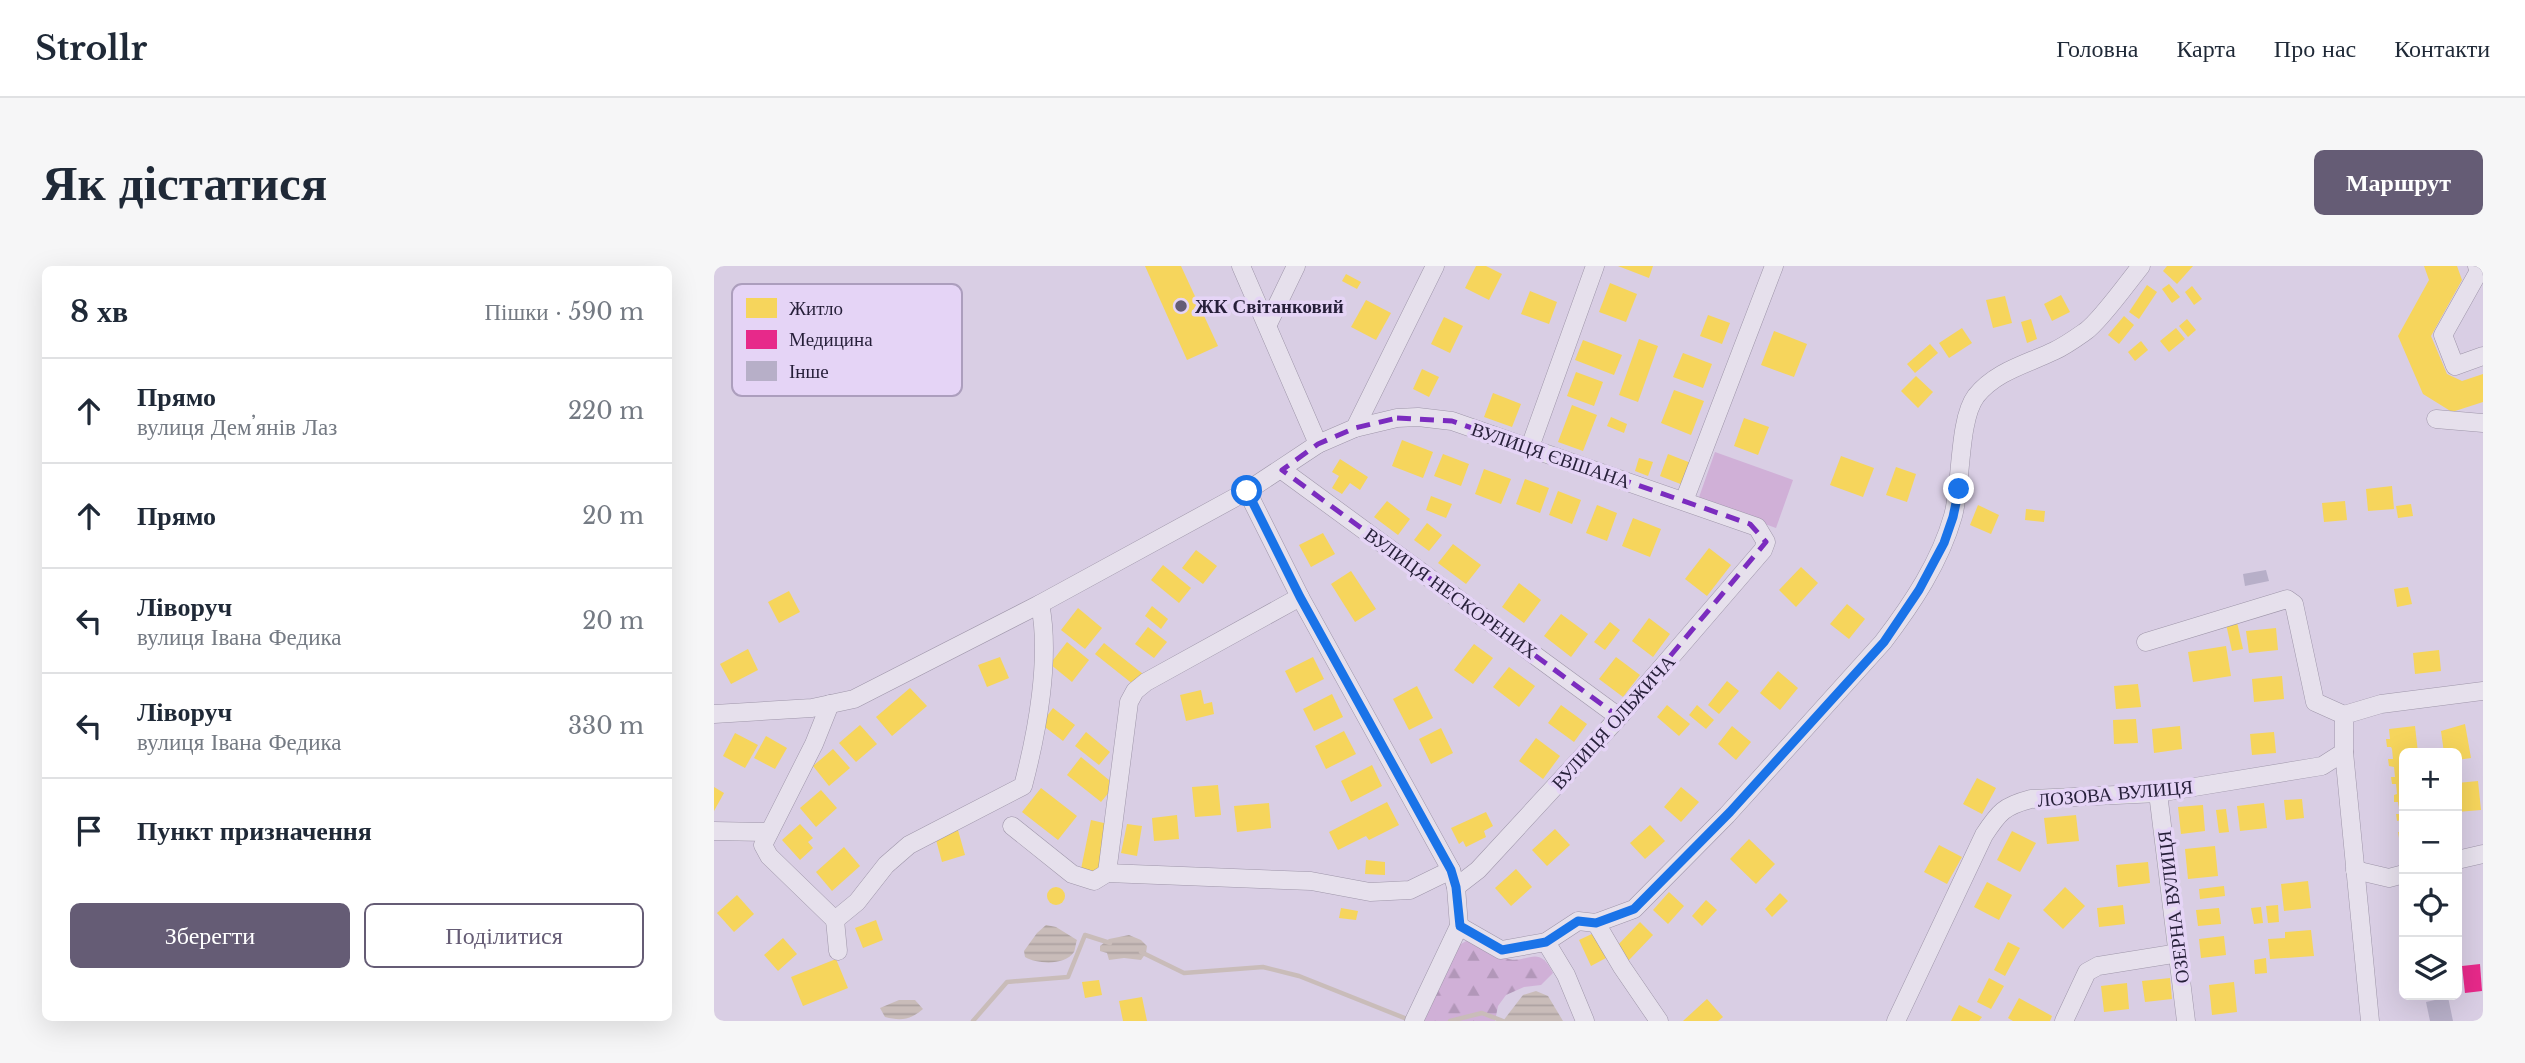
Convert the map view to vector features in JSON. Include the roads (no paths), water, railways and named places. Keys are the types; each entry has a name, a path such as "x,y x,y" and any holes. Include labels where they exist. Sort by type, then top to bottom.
{"street":[{"path":"1241,266 1318,444"},
{"path":"1268,324 1297,266"},
{"path":"1355,428 1435,266"},
{"path":"1530,447 1595,266"},
{"path":"1685,501 1774,266"},
{"path":"1460,926 1502,950 1546,942 1578,921 1596,923 1634,909 1730,812 1884,642 1904,615 1944,543 1953,517 1959,489 1964,430 1975,397 2006,370 2054,351 2089,329 2141,266"},
{"path":"2480,269 2444,335 2455,366 2483,356"},
{"name":"ВУЛИЦЯ ЄВШАНА","path":"714,714 812,708 854,699 1040,604 1247,491 1318,444 1355,428 1397,418 1418,417 1452,421 1685,501 1757,527 1766,542 1763,550"},
{"path":"2436,419 2483,423"},
{"name":"ВУЛИЦЯ НЕСКОРЕНИХ","path":"1282,470 1619,717"},
{"path":"1247,491 1300,597 1454,878 1460,926 1416,1017"},
{"name":"ВУЛИЦЯ ОЛЬЖИЧА","path":"1012,826 1072,874 1094,881 1107,873 1311,881 1370,892 1410,890 1478,870 1619,717 1763,550"},
{"path":"1107,873 1129,702 1135,691 1146,682 1300,597"},
{"path":"2146,642 2287,599 2294,604 2315,702 2344,715 2381,704 2483,691"},
{"path":"835,920 857,902 886,865 909,845 1023,786 1037,732 1045,628 1040,604"},
{"path":"830,704 814,744 763,845 769,856 835,920 838,951"},
{"path":"2344,715 2344,752 2370,1021"},
{"name":"ЛОЗОВА ВУЛИЦЯ","path":"1896,1021 1984,835 1998,813 2012,803 2031,799 2158,793 2322,766 2344,752"},
{"name":"ОЗЕРНА ВУЛИЦЯ","path":"2158,793 2186,1021"},
{"path":"714,831 769,832"},
{"path":"2462,859 2483,854"},
{"path":"2355,870 2389,878 2399,875"},
{"path":"1596,923 1659,1021"},
{"path":"1546,942 1566,975 1585,1021"},
{"path":"2064,1021 2087,972 2098,966 2179,953"}],"waterway":[{"path":"973,1021 1007,982 1068,977 1085,935 1110,943"},
{"path":"1141,952 1184,973 1263,967 1299,976 1412,1021"},
{"path":"1450,1021 1482,1013 1503,1021"}],"place":[{"name":"ЖК Світанковий","path":"1181,306"}]}
